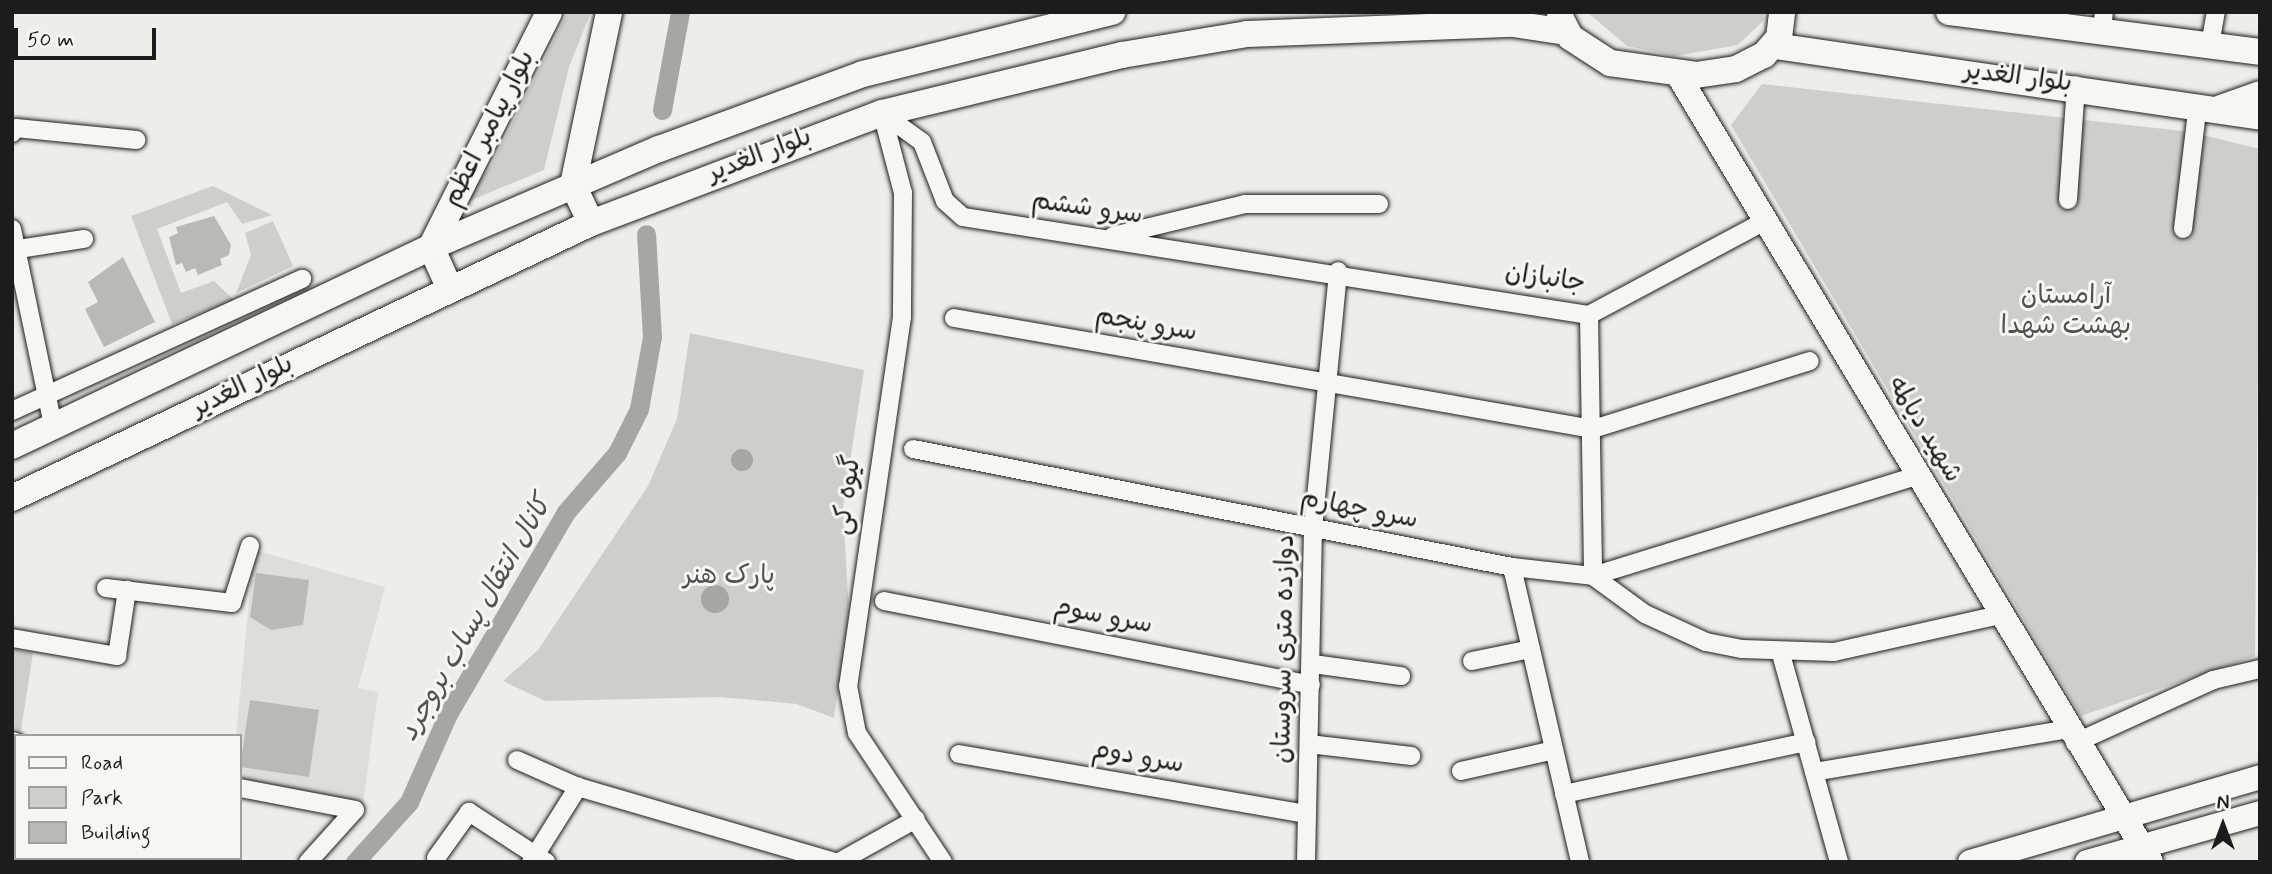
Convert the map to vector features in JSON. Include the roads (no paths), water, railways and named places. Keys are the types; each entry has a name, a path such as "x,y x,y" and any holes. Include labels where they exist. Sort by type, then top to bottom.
{"main road":[{"name":"بلوار پیامبر اعظم","path":"431,247 549,12"},
{"path":"591,223 573,185 609,12"},
{"name":"بلوار الغدیر","path":"12,446 431,247 573,185 863,74 1112,12"},
{"path":"1562,22 1620,67 1678,75 1736,69 1775,46 1782,12"},
{"name":"بلوار الغدیر","path":"1775,46 2076,85 2209,106 2257,84 2220,46 2103,23 1949,12"},
{"name":"بلوار الغدیر","path":"12,498 591,223 882,113 1122,55 1247,34 1562,22"},
{"path":"431,247 450,289"}],"street":[{"path":"2216,12 2220,46"},
{"name":"شهید دیالمه","path":"1678,75 2144,854"},
{"path":"2068,200 2076,85"},
{"path":"2183,229 2209,106"},
{"name":"سرو ششم","path":"882,113 922,142 945,201 962,217 1338,271"},
{"name":"گیوه کی","path":"882,113 903,193 902,317 848,686 857,733 943,862"},
{"path":"14,131 136,141"},
{"path":"1102,238 1245,204 1379,204"},
{"name":"جانبازان","path":"1338,271 1589,314 1765,222"},
{"path":"12,229 14,250 53,426"},
{"path":"14,250 84,239"},
{"name":"دوازده متری سروستان","path":"1306,862 1313,528 1338,271"},
{"path":"12,411 302,279"},
{"path":"1589,314 1593,429 1593,576 1917,476"},
{"name":"سرو پنجم","path":"954,318 1593,429"},
{"path":"1593,429 1810,360"},
{"name":"سرو چهارم","path":"913,449 1512,567 1593,576 1645,614 1706,642 1781,654 1834,652 1999,615"},
{"path":"106,588 232,603 250,546"},
{"path":"1512,567 1580,862"},
{"path":"12,638 117,656 127,590"},
{"name":"سرو سوم","path":"884,601 1311,685"},
{"path":"1472,661 1531,649"},
{"path":"1781,654 1839,862"},
{"path":"1312,664 1401,676"},
{"path":"1814,772 2071,736 2213,680 2260,669"},
{"path":"1564,794 1806,743"},
{"path":"1309,744 1411,756"},
{"path":"1461,771 1554,750"},
{"name":"سرو دوم","path":"959,754 1307,814"},
{"path":"517,760 578,787 793,859 837,862 916,819"},
{"path":"1970,862 2119,815 2260,777"},
{"path":"436,858 469,812 538,859 578,787"},
{"path":"242,788 355,810 308,862"},
{"path":"2087,862 2144,854 2260,813"}],"waterway":[{"name":"کانال انتقال پساب بروجرد","path":"662,110 680,12"},
{"name":"کانال انتقال پساب بروجرد","path":"355,862 409,802 448,714 566,512 617,453 639,409 652,337 646,234"}],"park label":[{"name":"آرامستان بهشت شهدا","path":"2066,312"},
{"name":"پارک هنر","path":"729,577"}]}
